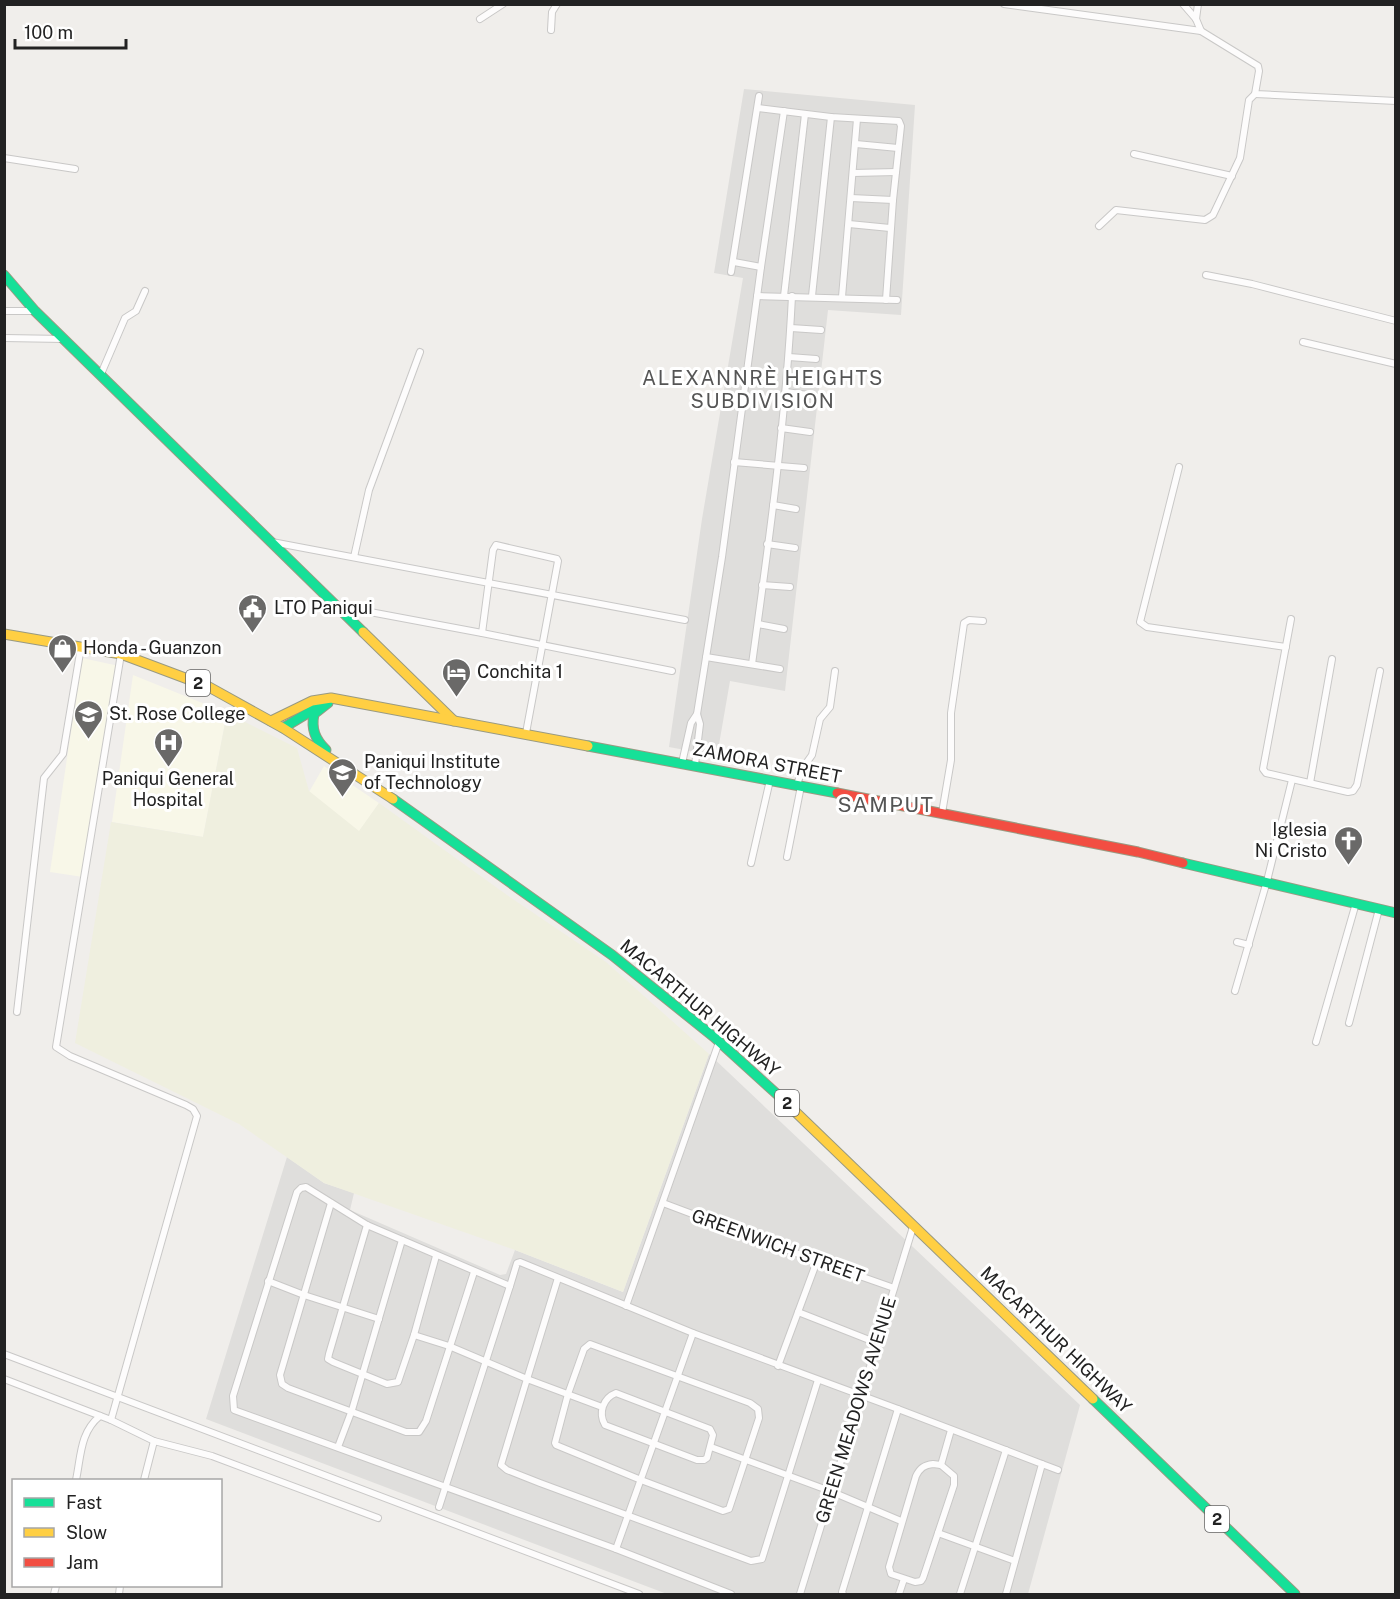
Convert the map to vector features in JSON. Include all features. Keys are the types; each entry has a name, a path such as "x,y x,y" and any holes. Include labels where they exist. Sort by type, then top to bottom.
{"main road":[{"path":"6,280 200,474 454,721"},
{"name":"MACARTHUR HIGHWAY","path":"4,634 121,654 209,687 283,728 455,841 595,942 719,1042 779,1096 1295,1594"},
{"path":"327,701 314,714 312,730 317,742 341,766"},
{"name":"ZAMORA STREET","path":"283,728 327,701"},
{"name":"ZAMORA STREET","path":"271,721 303,705 327,701 454,721 695,765 1138,852 1395,913"}],"street":[{"path":"480,19 503,4"},
{"path":"551,30 552,12 557,4"},
{"path":"1004,4 1201,31 1258,66 1255,94 1249,100 1242,150 1232,176 1209,219 1116,210 1099,226"},
{"path":"1183,4 1196,19 1201,31"},
{"path":"1196,19 1198,4"},
{"path":"1255,94 1395,101"},
{"path":"731,272 759,96"},
{"path":"758,108 831,117 899,121 901,126 892,200 886,300"},
{"path":"682,763 691,723 697,714 722,557 760,267 784,111"},
{"path":"784,296 805,114"},
{"path":"812,296 831,117"},
{"path":"842,297 857,119"},
{"path":"856,144 898,148"},
{"path":"1134,154 1232,176"},
{"path":"4,158 75,170"},
{"path":"853,173 896,172"},
{"path":"851,198 892,200"},
{"path":"849,224 890,228"},
{"path":"734,262 760,267"},
{"path":"1206,275 1252,284 1395,321"},
{"path":"100,374 125,318 136,311 145,291"},
{"path":"757,296 897,300"},
{"path":"752,664 786,392 792,296"},
{"path":"4,311 35,311"},
{"path":"791,328 821,330"},
{"path":"4,338 64,339"},
{"path":"1303,342 1395,364"},
{"path":"354,557 369,490 420,352"},
{"path":"789,357 816,359"},
{"path":"786,392 814,396"},
{"path":"781,428 810,432"},
{"path":"734,462 804,468"},
{"path":"1179,467 1140,622 1147,627 1286,647"},
{"path":"773,505 796,509"},
{"path":"272,542 686,620"},
{"path":"482,633 493,550 498,544 557,559 526,734"},
{"path":"767,544 795,548"},
{"path":"762,585 790,587"},
{"path":"338,606 672,671"},
{"path":"1291,619 1263,769 1266,772 1348,792 1356,788 1380,670"},
{"path":"942,813 951,760 951,713 964,623 969,620 983,621"},
{"path":"758,624 784,629"},
{"path":"16,1012 45,778 63,753 81,646"},
{"path":"111,1420 197,1116 193,1109 186,1105 70,1056 56,1047 121,654"},
{"path":"706,657 780,669"},
{"path":"1310,783 1332,659"},
{"path":"786,857 802,769 812,755 820,719 830,707 836,671"},
{"path":"695,765 700,724 697,714"},
{"path":"686,748 697,750"},
{"path":"751,863 770,780"},
{"path":"1235,991 1267,881 1292,780"},
{"path":"1316,1042 1356,903"},
{"path":"1348,1023 1379,909"},
{"path":"1237,942 1249,945"},
{"path":"626,1306 719,1042"},
{"path":"510,1286 368,1225 306,1187 301,1188 297,1192 233,1396 234,1410 731,1594"},
{"path":"331,1203 283,1363 280,1381 288,1388 406,1432 419,1432 426,1421 474,1272"},
{"name":"GREENWICH STREET","path":"663,1203 894,1288"},
{"path":"368,1225 328,1359 387,1384 398,1383 436,1256"},
{"name":"GREEN MEADOWS AVENUE","path":"800,1594 913,1226"},
{"path":"339,1447 402,1240"},
{"path":"778,1366 817,1261"},
{"path":"439,1507 510,1286 520,1262 693,1334 1058,1470"},
{"path":"558,1278 501,1465 507,1470 751,1561 757,1561 762,1559 818,1380"},
{"path":"268,1281 378,1319"},
{"path":"798,1312 877,1343"},
{"path":"616,1550 693,1334"},
{"path":"414,1335 449,1346 602,1407"},
{"path":"590,1344 679,1375 750,1403 758,1409 759,1418 747,1460 731,1506 726,1511 641,1480 555,1443 568,1394 584,1349 590,1344"},
{"path":"4,1354 639,1594"},
{"path":"4,1379 111,1420 154,1441 212,1456 378,1518"},
{"path":"616,1393 666,1412 710,1429 714,1435 706,1458 701,1461 605,1425 601,1417 602,1407 608,1398 616,1393"},
{"path":"843,1594 898,1409"},
{"path":"76,1479 85,1433 90,1424 100,1416"},
{"path":"941,1465 951,1430"},
{"path":"144,1479 154,1441"},
{"path":"711,1447 789,1475 902,1521"},
{"path":"960,1594 1006,1450"},
{"path":"1006,1594 1042,1464"},
{"path":"925,1465 941,1465 954,1476 954,1485 921,1581 904,1579 889,1571 902,1521 919,1470 925,1465"},
{"path":"938,1533 1015,1561"},
{"path":"899,1594 904,1579"}],"shaded area":[{"name":"ALEXANNRÈ HEIGHTS SUBDIVISION","path":"744,89 915,105 901,315 828,310 785,691 730,681 717,756 669,747 702,519 743,278 714,273"},
{"name":"St. Rose College","path":"82,658 119,666 83,877 50,872"},
{"name":"Paniqui General Hospital","path":"133,675 227,713 203,837 112,822"},
{"name":"Paniqui Institute of Technology","path":"324,766 379,803 359,832 309,792"},
{"path":"709,1054 1080,1405 1028,1594 667,1594 206,1419 287,1157 324,1183 354,1193 350,1210 500,1275 506,1274 515,1250 623,1292"}],"green space":[{"path":"227,713 297,748 309,791 359,831 379,803 507,895 606,962 709,1054 623,1292 515,1250 324,1183 239,1124 75,1043 111,822 203,837"}],"traffic: fast":[{"path":"4,275 35,311 363,632"},
{"path":"326,750 315,734 313,719 314,714 328,703"},
{"path":"283,728 321,705"},
{"path":"588,746 837,793"},
{"path":"393,799 612,955 714,1037 779,1096"},
{"path":"1183,863 1396,913"},
{"path":"1093,1399 1295,1594"}],"traffic: slow":[{"path":"363,632 454,721"},
{"path":"4,634 121,654 209,687 283,728 393,799"},
{"path":"271,721 312,701 331,698 588,746"},
{"path":"779,1096 1093,1399"}],"traffic: jam":[{"path":"837,793 1138,852 1183,863"}],"place":[{"name":"LTO Paniqui","path":"253,634"},
{"name":"Honda - Guanzon","path":"62,674"},
{"name":"Conchita 1","path":"456,698"},
{"name":"St. Rose College","path":"88,740"},
{"name":"Paniqui General Hospital","path":"168,768"},
{"name":"Paniqui Institute of Technology","path":"343,798"},
{"name":"Iglesia Ni Cristo","path":"1348,866"}],"district":[{"name":"ALEXANNRÈ HEIGHTS SUBDIVISION","path":"763,390"},
{"name":"SAMPUT","path":"886,805"}]}
